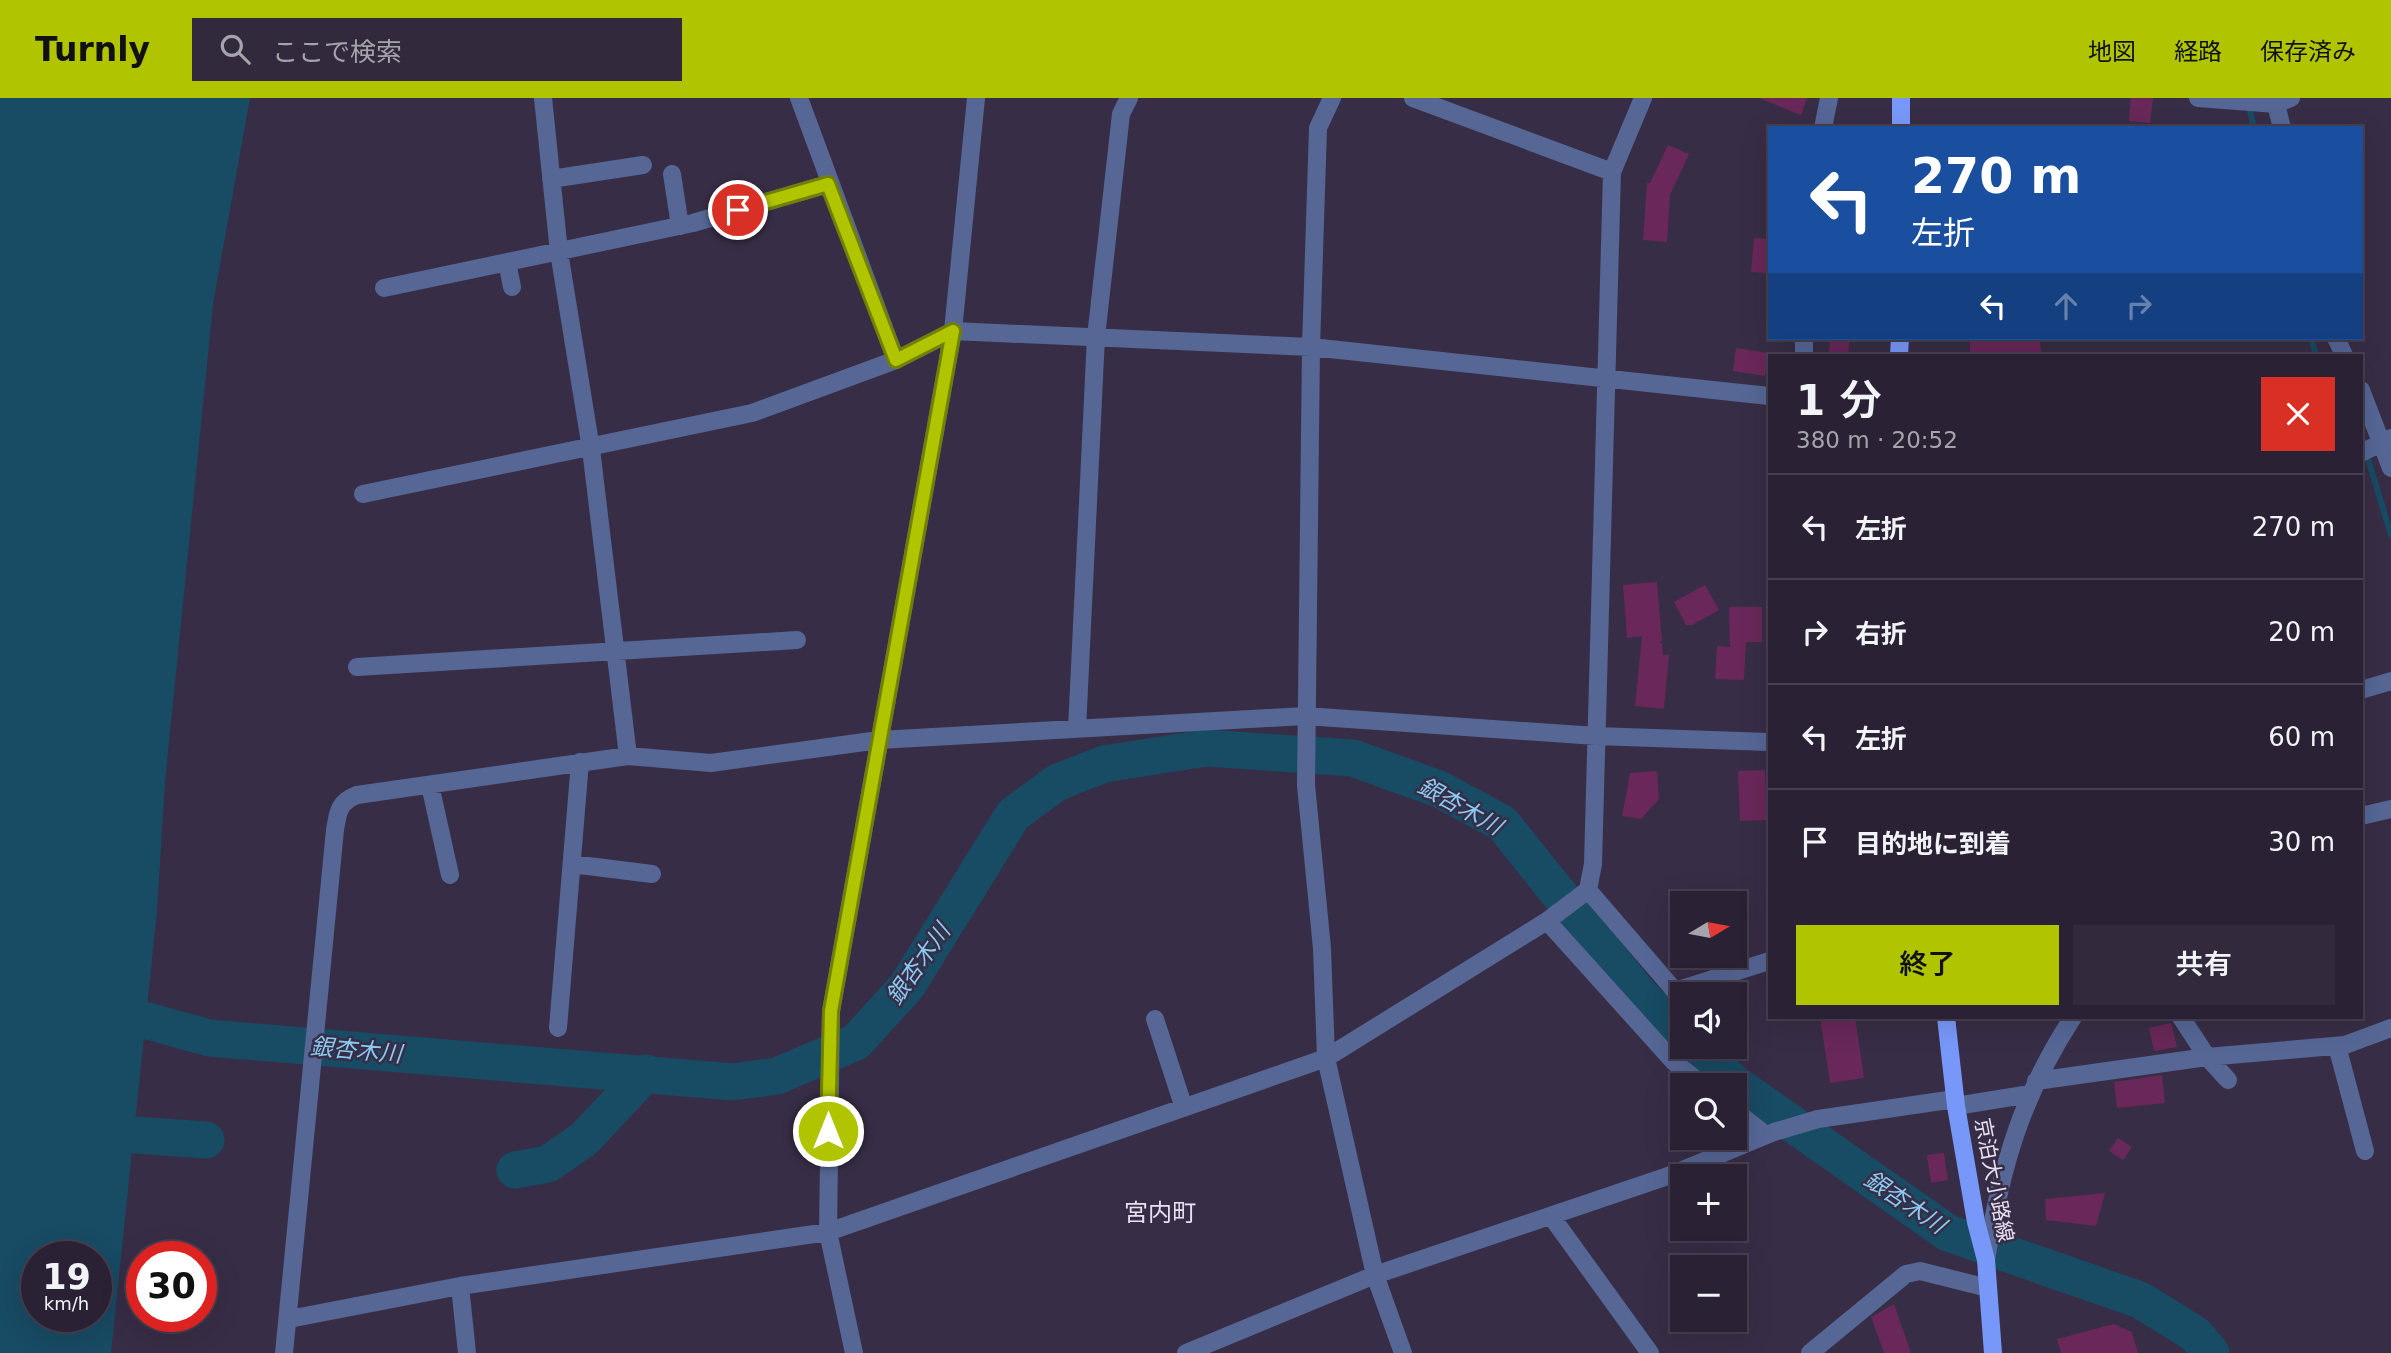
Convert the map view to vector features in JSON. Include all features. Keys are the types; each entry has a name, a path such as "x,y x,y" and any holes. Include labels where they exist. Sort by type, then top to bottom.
{"main road":[{"path":"1901,98 1901,126"},
{"name":"京泊大小路線","path":"1946,1019 1955,1102 1983,1225 1993,1353"}],"street":[{"path":"543,98 559,251 591,449 628,756"},
{"path":"799,98 828,184 896,360"},
{"path":"854,1353 828,1232 831,1011 953,331 976,98"},
{"path":"1077,729 1096,337 1121,114 1129,98"},
{"path":"1332,98 1318,128 1311,347 1306,785 1322,948 1326,1058 1375,1275 1403,1353"},
{"path":"1413,98 1612,172"},
{"path":"289,1319 460,1286 828,1232 1326,1058 1547,921 1588,890 1593,864 1612,172 1643,98"},
{"path":"1823,126 1829,98"},
{"path":"2198,98 2284,101 2282,126"},
{"path":"551,179 643,165"},
{"path":"672,174 680,226"},
{"path":"384,288 680,226 828,184"},
{"path":"507,262 512,287"},
{"path":"363,494 591,449 752,413 896,360 953,331 1311,347 1768,396"},
{"path":"2363,394 2387,440 2391,468"},
{"path":"2363,452 2387,440"},
{"path":"357,667 797,640"},
{"path":"2363,689 2391,681"},
{"path":"284,1353 338,811 343,801 357,795 628,756 711,763 878,740 1305,716 1597,736 1768,742"},
{"path":"558,1028 580,762"},
{"path":"430,785 450,875"},
{"path":"2363,816 2391,809"},
{"path":"572,864 652,874"},
{"path":"1588,890 1675,991 1768,961"},
{"path":"1547,921 1674,1062 1688,1073"},
{"path":"1155,1019 1184,1108"},
{"path":"1983,1225 2033,1088 2072,1019"},
{"path":"2182,1019 2207,1057 2228,1080"},
{"path":"1186,1353 1375,1275 1668,1176 1770,1133 1818,1119 1955,1102 2207,1057 2337,1046 2391,1028"},
{"path":"2337,1046 2365,1151"},
{"path":"1747,1118 1770,1133"},
{"path":"1552,1216 1650,1353"},
{"path":"1810,1353 1906,1274 1920,1271 1987,1273"},
{"path":"460,1286 467,1353"}],"water":[{"path":"0,98 250,98 213,304 165,782 157,911 111,1353 0,1353"}],"building":[{"path":"1759,98 1807,98 1801,115"},
{"path":"2131,98 2153,98 2150,123 2129,121"},
{"path":"1668,145 1689,154 1670,195 1667,242 1643,240 1647,183 1650,183"},
{"path":"1754,238 1768,239 1768,273 1751,272"},
{"path":"1830,340 1850,340 1848,354 1829,352"},
{"path":"1970,340 2039,340 2042,354 1970,354"},
{"path":"1736,348 1768,353 1765,376 1733,371"},
{"path":"1657,582 1662,641 1659,643 1662,643 1663,655 1669,655 1664,709 1635,706 1642,636 1627,638 1623,585"},
{"path":"1705,585 1719,610 1692,625 1686,625 1674,602"},
{"path":"1729,607 1762,607 1762,642 1746,642 1744,680 1715,679 1717,646 1730,647"},
{"path":"1765,770 1767,820 1740,821 1738,771"},
{"path":"1657,771 1659,799 1641,819 1622,816 1630,773"},
{"path":"1820,1019 1855,1019 1864,1078 1830,1083"},
{"path":"2171,1023 2177,1047 2154,1051 2149,1028"},
{"path":"2162,1075 2165,1103 2117,1108 2114,1082"},
{"path":"2118,1138 2132,1147 2123,1160 2109,1151"},
{"path":"1944,1153 1948,1180 1931,1183 1927,1155"},
{"path":"2105,1193 2096,1226 2046,1220 2045,1199"},
{"path":"1894,1304 1911,1353 1884,1353 1871,1317"},
{"path":"2114,1324 2132,1332 2138,1353 2061,1353 2057,1339"}],"waterway":[{"path":"2249,106 2254,126"},
{"path":"2312,340 2316,354"},
{"path":"2363,443 2391,535"},
{"name":"銀杏木川","path":"0,980 209,1038 733,1082 777,1076 856,1042 907,986 1013,815 1056,783 1104,764 1206,748 1353,758 1439,789 1502,823 1640,995 1670,1023"},
{"name":"銀杏木川","path":"1709,1059 1734,1083 1948,1233 2140,1300 2195,1334 2211,1353"},
{"path":"515,1170 548,1164 584,1139 646,1073"},
{"path":"91,1114 120,1134 206,1140"}],"district":[{"name":"宮内町","path":"1160,1213"}],"route":[{"path":"738,210 828,184 896,360 953,331 831,1011 828,1131"}]}
